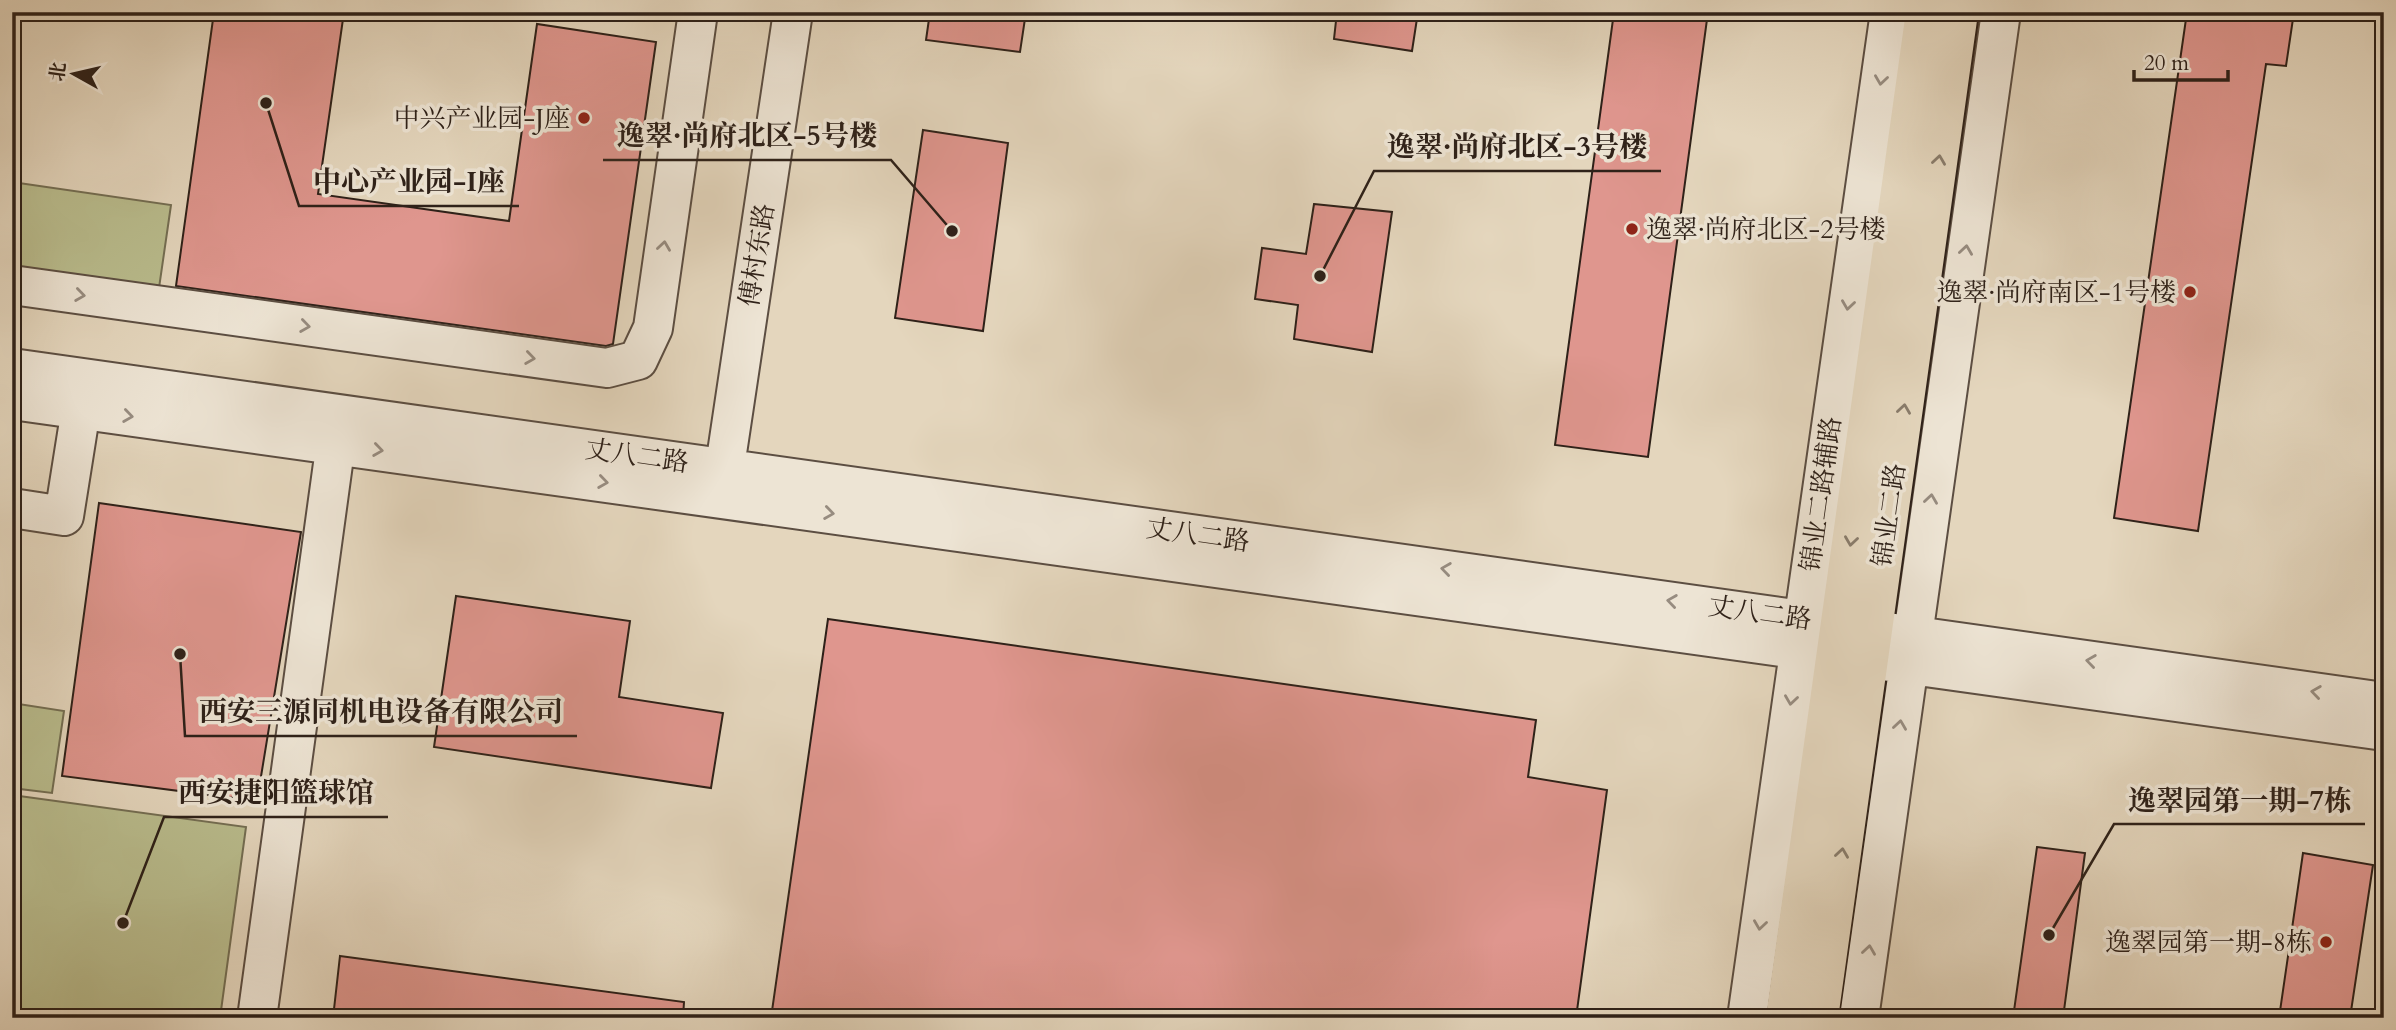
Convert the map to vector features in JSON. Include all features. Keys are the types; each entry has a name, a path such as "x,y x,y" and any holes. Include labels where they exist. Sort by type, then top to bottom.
{"main road":[{"name":"锦业二路","path":"1785,1018 1924,12"},
{"name":"锦业二路","path":"1819,1018 1836,639 1959,12"}],"street":[{"path":"12,285 607,369 638,360 653,328 698,12"},
{"name":"傅村东路","path":"723,483 793,12"},
{"name":"锦业二路辅路","path":"1747,1018 1836,639 1890,12"},
{"path":"1859,1018 2001,12"},
{"name":"丈八二路","path":"12,368 83,394 338,430 1910,649 2384,702"},
{"path":"12,508 64,516 83,394"},
{"name":"丈八二路","path":"12,400 83,394"},
{"path":"257,1018 338,430"},
{"name":"丈八二路","path":"1910,649 2384,731"}],"green space":[{"path":"12,182 171,205 159,288 12,268"},
{"path":"12,703 64,711 52,793 12,788"},
{"path":"12,795 246,827 220,1018 12,1018"}],"building":[{"name":"中兴产业园-J座","path":"214,12 344,12 318,194 509,221 537,24 656,42 613,344 606,346 176,286"},
{"path":"930,12 1026,12 1020,52 926,40"},
{"path":"1337,12 1418,12 1412,51 1334,39"},
{"name":"逸翠·尚府北区-2号楼","path":"1614,12 1708,12 1648,457 1555,445"},
{"name":"逸翠·尚府南区-1号楼","path":"2187,12 2294,12 2286,66 2266,64 2198,531 2114,518"},
{"path":"923,130 1008,143 983,331 895,318"},
{"path":"1314,204 1392,212 1372,352 1294,339 1298,305 1255,299 1262,248 1306,254"},
{"path":"99,503 301,532 257,801 62,776"},
{"path":"456,596 630,621 619,697 723,713 711,788 434,747"},
{"path":"828,619 1536,720 1528,777 1607,790 1576,1018 771,1018"},
{"path":"2037,847 2085,853 2063,1018 2013,1018"},
{"name":"逸翠园第一期-8栋","path":"2303,853 2373,865 2350,1018 2279,1018"},
{"path":"340,956 684,1002 683,1018 333,1018"}],"place":[{"name":"中心产业园-I座","path":"266,103"},
{"name":"中兴产业园-J座","path":"584,118"},
{"name":"逸翠·尚府北区-2号楼","path":"1632,229"},
{"name":"逸翠·尚府北区-5号楼","path":"952,231"},
{"name":"逸翠·尚府北区-3号楼","path":"1320,276"},
{"name":"逸翠·尚府南区-1号楼","path":"2190,292"},
{"name":"西安三源同机电设备有限公司","path":"180,654"},
{"name":"西安捷阳篮球馆","path":"123,923"},
{"name":"逸翠园第一期-7栋","path":"2049,935"},
{"name":"逸翠园第一期-8栋","path":"2326,942"}]}
